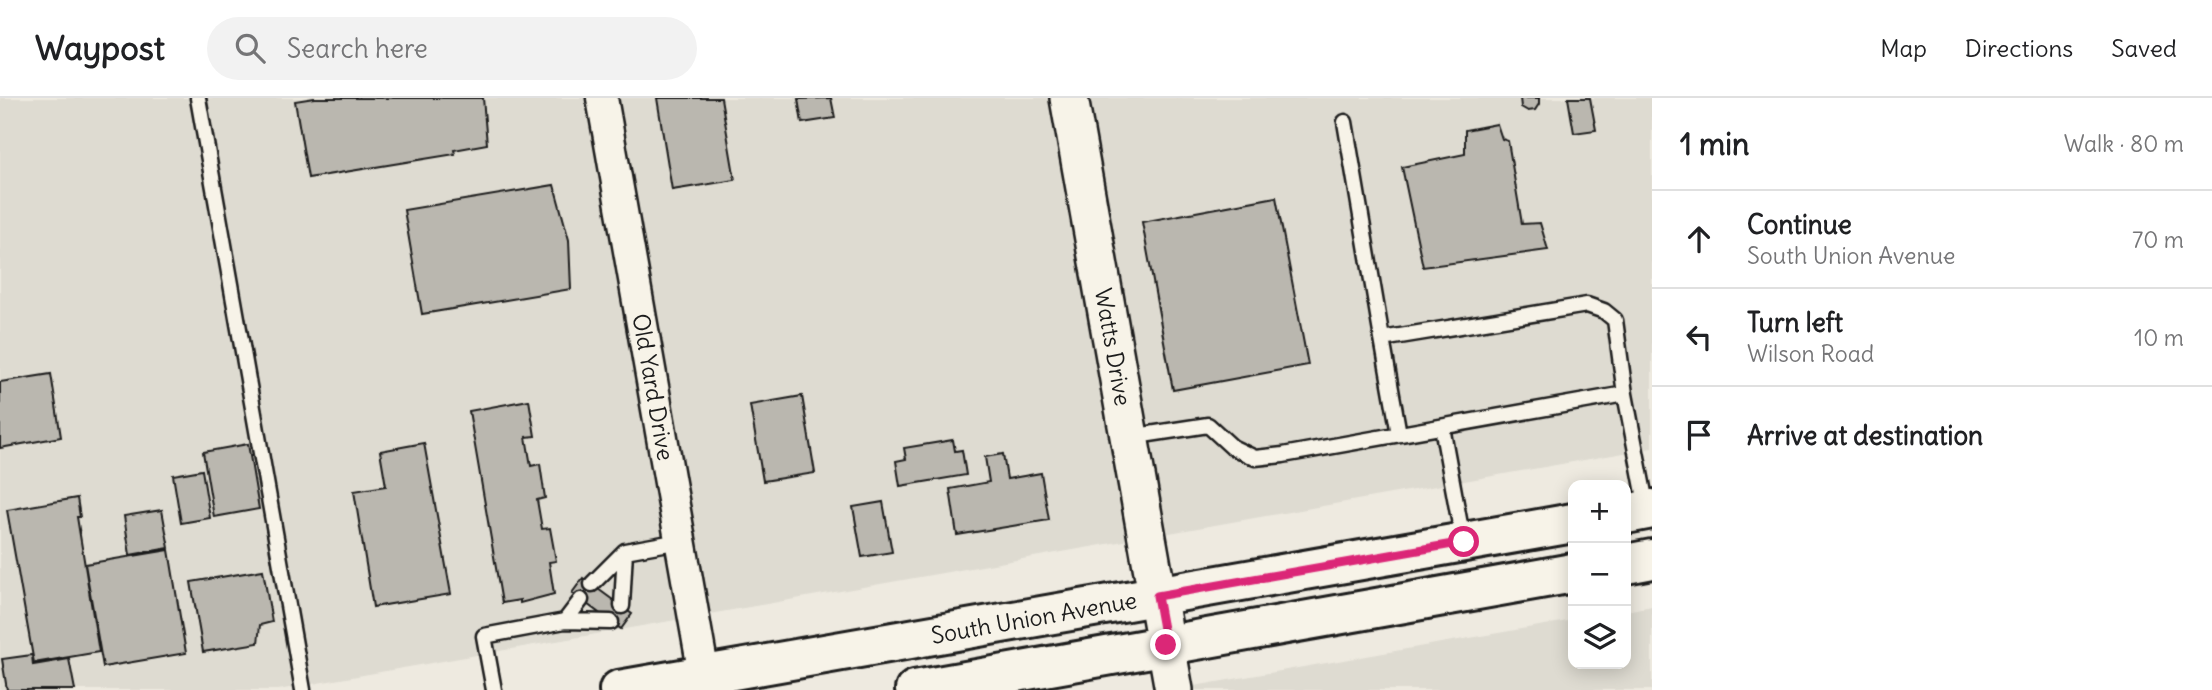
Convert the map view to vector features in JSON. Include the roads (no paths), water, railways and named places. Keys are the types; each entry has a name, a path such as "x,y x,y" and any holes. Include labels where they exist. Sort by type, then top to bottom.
{"main road":[{"name":"South Union Avenue","path":"619,690 1568,524"},
{"path":"1631,563 1652,559"},
{"path":"915,690 1568,574"}],"street":[{"name":"Old Yard Drive","path":"602,98 704,675"},
{"name":"Watts Drive","path":"1069,98 1174,690"}],"lane":[{"path":"198,98 303,690"},
{"path":"1345,122 1399,434"},
{"path":"1382,339 1587,305 1604,311 1615,320 1642,511"},
{"path":"1129,437 1208,425 1232,447 1255,458 1625,394"},
{"path":"1442,427 1464,542"},
{"path":"593,584 625,551 680,541"},
{"path":"622,606 625,551"},
{"path":"565,621 581,600"},
{"path":"495,690 484,636 565,621 611,622"}]}
